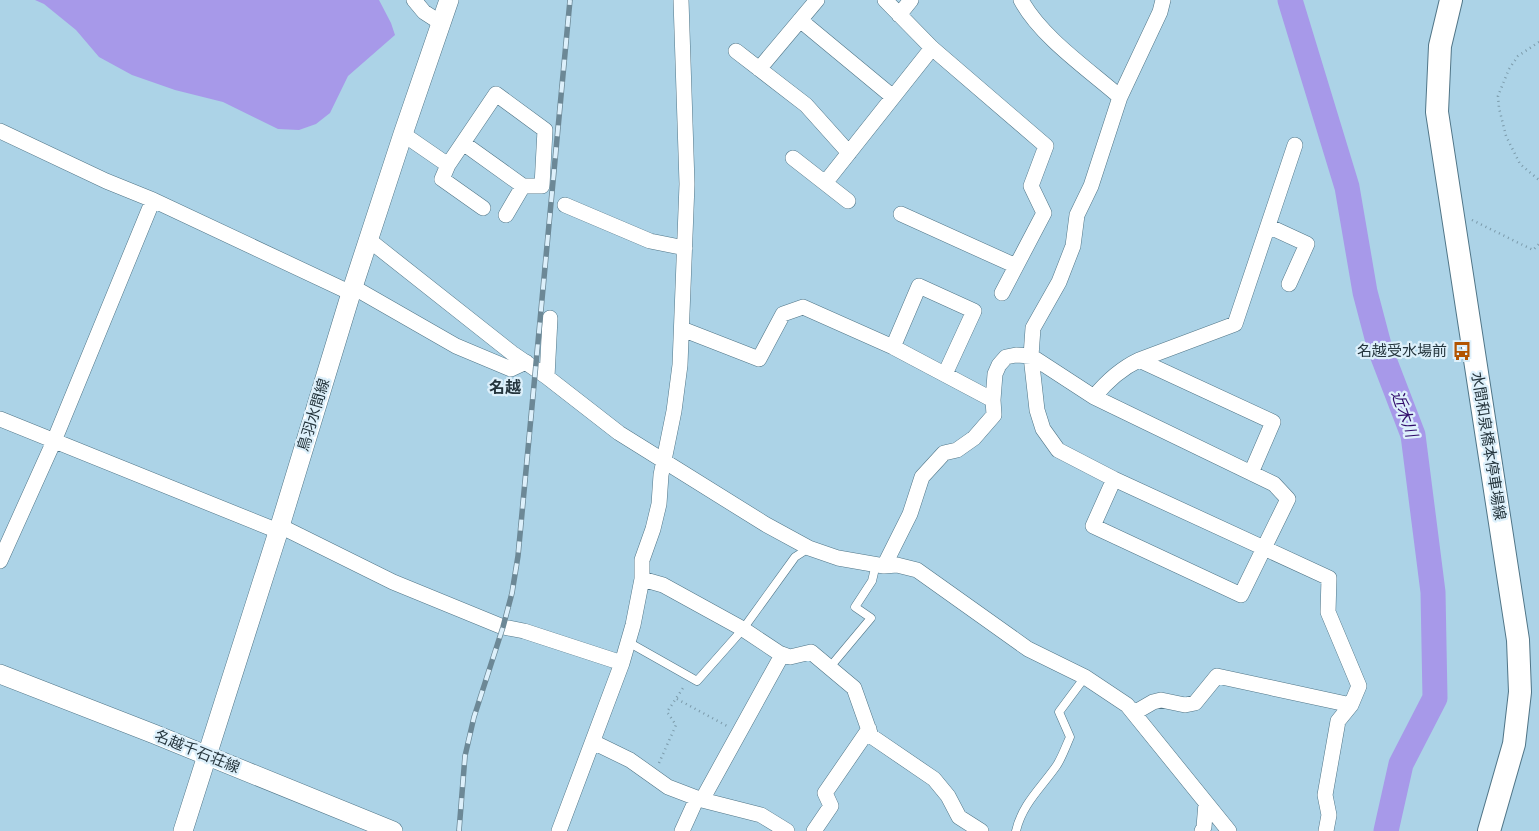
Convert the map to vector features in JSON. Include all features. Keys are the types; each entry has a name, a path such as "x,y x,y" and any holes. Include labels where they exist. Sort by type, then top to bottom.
{"main road":[{"name":"水間和泉橋本停車場線","path":"1451,0 1440,46 1437,112 1518,640 1520,692 1515,735 1508,767 1489,831"}],"street":[{"path":"414,0 424,12 441,23"},
{"name":"鳥羽水間線","path":"183,831 279,529 352,290 448,0"},
{"path":"559,831 622,663 633,625 642,579 642,560 653,529 659,504 661,475 679,375 687,184 681,0"},
{"path":"760,69 816,0"},
{"path":"885,0 932,48 1046,146 1031,186 1044,213 1002,293"},
{"path":"899,15 911,0"},
{"path":"1021,0 1027,11 1052,38 1120,97"},
{"path":"1163,0 1160,12 1120,97 1091,186 1078,215 1073,246 1059,282 1033,328 1031,356 1038,410 1043,429 1058,450 1114,479 1329,578 1328,612 1359,686 1351,705 1338,721 1325,795 1329,816 1326,831"},
{"path":"800,20 893,97"},
{"path":"825,183 932,48"},
{"path":"736,51 806,105 849,153"},
{"path":"463,143 523,186 542,186 545,130 496,94 448,165 442,179 482,208"},
{"path":"0,131 106,181 153,200 352,290 456,346 511,369 526,362"},
{"path":"403,134 448,165"},
{"path":"1094,397 1105,383 1124,367 1235,324 1295,145"},
{"path":"793,158 848,201"},
{"path":"506,216 523,186"},
{"path":"0,561 54,441 153,200"},
{"path":"565,205 650,240 685,248"},
{"path":"901,214 1016,266"},
{"path":"1268,226 1307,244 1289,284"},
{"path":"369,240 512,354 526,362 618,433 665,460 766,524 809,548 838,558 880,565 897,565 917,570 1028,649 1085,677 1127,705 1229,831"},
{"path":"893,347 919,286 974,311 945,374"},
{"path":"682,329 760,360 783,314 803,307 893,347 993,400"},
{"path":"546,377 550,318"},
{"path":"880,565 910,514 922,477 944,453 957,450 974,438 994,416 995,374 999,365 1006,357 1016,355 1031,356 1094,397 1274,484 1288,499 1241,595 1092,526 1114,479"},
{"path":"1139,360 1273,422 1251,473"},
{"path":"0,419 279,529 393,582 503,627 524,631 622,663"},
{"path":"642,579 663,585 743,629 782,655 790,658 811,652 854,688 872,736 934,779 948,796 959,816 981,831"},
{"path":"682,831 782,655"},
{"name":"名越千石荘線","path":"0,674 393,831"},
{"path":"1134,713 1153,702 1161,700 1185,705 1195,702 1217,676 1351,705"},
{"path":"814,831 832,806 825,793 869,730"},
{"path":"593,742 630,760 668,787 700,799 761,815 787,831"},
{"path":"1202,831 1206,803"}],"lane":[{"path":"628,642 697,681 743,629 795,557 809,548"},
{"path":"830,667 870,618 856,607 880,565"},
{"path":"1016,831 1018,821 1030,798 1058,764 1070,737 1059,712 1085,677"}],"path":[{"path":"1539,42 1518,56 1509,69 1498,96 1506,136 1520,164 1539,180"},
{"path":"1452,210 1533,250 1539,244"},
{"path":"653,776 676,725 667,712 690,678"},
{"path":"676,699 739,733"}],"shaded area":[{"path":"35,0 379,0 395,35 348,76 330,113 316,124 299,130 278,129 223,102 175,90 132,75 99,57 76,30 44,4"}],"waterway":[{"name":"近木川","path":"1290,0 1347,187 1365,292 1380,349 1413,435 1433,592 1435,698 1401,764 1386,831"}],"railway":[{"path":"459,831 465,756 474,717 503,627 512,593 518,556 570,0"}],"place":[{"name":"名越受水場前","path":"1462,351"}],"district":[{"name":"名越","path":"505,388"}]}
